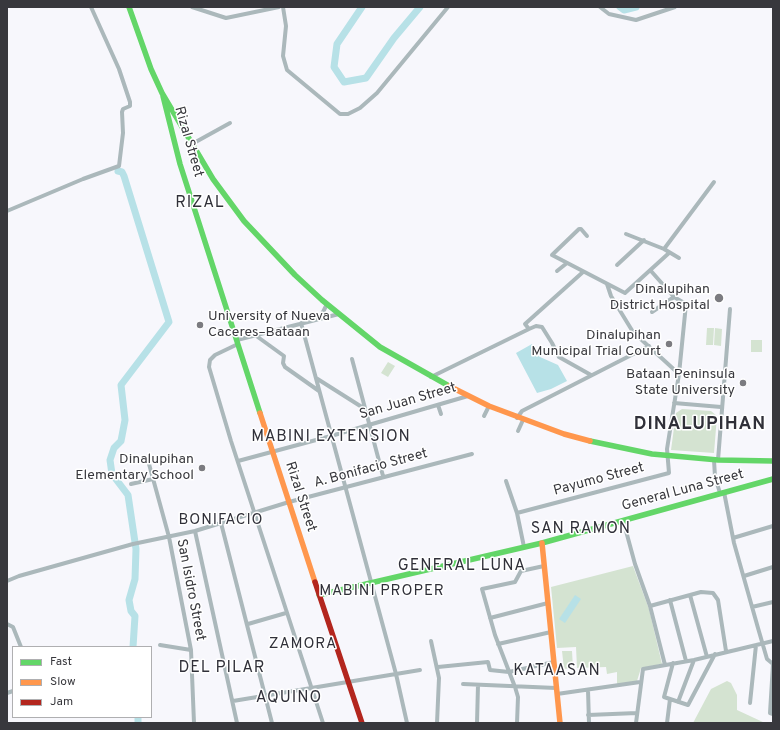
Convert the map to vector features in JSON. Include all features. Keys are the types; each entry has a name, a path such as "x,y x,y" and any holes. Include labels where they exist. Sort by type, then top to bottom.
{"main road":[{"path":"129,7 151,69 162,93 213,179 244,220 295,275 327,304 380,347 431,377 489,406 520,419 598,443 667,455 716,460 773,461"},
{"name":"Rizal Street","path":"162,93 176,151 319,595 349,680 362,723"},
{"name":"General Luna Street","path":"319,595 372,584 542,543 773,479"},
{"path":"542,543 560,723"}],"street":[{"path":"7,212 82,179 115,169 120,164 124,127 122,112 130,106 130,102 119,69 91,7"},
{"path":"192,7 226,18 279,7"},
{"path":"283,7 286,26 283,56 287,70 340,114 348,114 360,108 378,93 448,7"},
{"path":"600,7 609,14 636,20 675,7"},
{"path":"192,144 230,123"},
{"path":"664,249 714,182"},
{"path":"587,236 580,229 552,255 625,293 670,253"},
{"path":"626,234 664,249 679,258"},
{"path":"618,265 644,240"},
{"path":"557,271 567,263"},
{"path":"651,271 674,297 686,304 679,374 667,455"},
{"path":"529,329 526,324 583,272"},
{"path":"606,284 611,296 633,332 679,374"},
{"path":"652,312 674,297"},
{"path":"320,318 327,304"},
{"path":"730,308 715,478 722,493 762,644 767,659 773,664 771,714"},
{"path":"323,723 286,613 209,367 210,360 216,354 255,335 339,314"},
{"path":"301,323 396,674 406,723"},
{"path":"431,377 536,326 542,327 559,358 591,375"},
{"path":"255,335 284,356 283,363 285,367 319,390"},
{"path":"518,431 522,411 649,346"},
{"path":"352,359 383,476"},
{"path":"316,378 365,409"},
{"name":"San Juan Street","path":"238,461 370,425 468,396"},
{"path":"674,402 721,407"},
{"path":"438,405 441,414"},
{"path":"484,416 489,406"},
{"name":"A. Bonifacio Street","path":"7,581 19,576 135,544 195,531 254,512 383,476 472,454"},
{"name":"Payumo Street","path":"517,514 668,473 667,455"},
{"name":"San Isidro Street","path":"149,464 169,537 191,650 194,723"},
{"path":"131,484 153,479"},
{"path":"506,480 517,514 524,547"},
{"path":"623,520 650,606 665,664"},
{"path":"221,523 248,624 272,723"},
{"path":"733,538 773,526"},
{"path":"195,531 237,723"},
{"path":"517,723 518,697 498,644 482,589 515,582 521,571 544,566"},
{"path":"744,576 773,567"},
{"path":"650,606 690,595 709,592 716,596 726,651"},
{"path":"690,595 707,657"},
{"path":"670,600 686,661"},
{"path":"752,608 773,602"},
{"path":"490,618 548,603"},
{"path":"248,624 286,613"},
{"path":"7,624 13,627 21,646"},
{"path":"498,644 551,632"},
{"path":"431,641 438,668 438,723"},
{"path":"636,723 640,682 643,669 694,660 726,651 773,641"},
{"path":"750,703 756,645"},
{"path":"160,646 191,650"},
{"path":"673,663 664,697 688,705 715,654"},
{"path":"678,702 694,660"},
{"path":"438,668 488,662 490,670 509,672 554,662"},
{"path":"233,701 266,697 349,680 420,670"},
{"path":"463,684 557,691 588,690 640,682"},
{"path":"477,723 478,685"},
{"path":"588,690 589,723"},
{"path":"667,723 670,700"},
{"path":"588,714 638,713"}],"green space":[{"path":"707,328 714,328 713,345 706,345"},
{"path":"715,328 722,329 721,346 714,345"},
{"path":"751,340 762,340 762,352 751,352"},
{"path":"388,362 395,366 388,377 381,373"},
{"path":"682,409 711,411 717,416 714,453 671,450 676,413"},
{"path":"633,566 649,609 662,664 641,668 637,681 617,684 617,672 607,674 606,667 577,668 576,647 557,648 551,587"},
{"path":"562,651 572,651 573,668 564,669"},
{"path":"727,681 731,683 737,695 737,710 765,723 693,723 711,689"}],"water":[{"path":"532,344 540,357 558,365 567,381 551,389 537,393 516,353"},
{"path":"575,595 581,599 565,623 559,619"}],"waterway":[{"path":"362,7 337,44 334,67 344,82 366,78 394,38 420,7"},
{"path":"620,7 624,10 636,7"},
{"path":"118,171 122,172 124,176 169,322 121,385 125,420 121,441 114,448 110,460 112,474 128,495 136,549 135,579 129,600 131,611 135,616 133,646"},
{"path":"138,718 138,723"}],"traffic: fast":[{"path":"129,7 151,69 162,93 213,179 244,221 295,275 322,300 380,347 449,386"},
{"path":"163,96 180,164 260,413"},
{"path":"590,441 652,454 718,460 773,461"},
{"path":"319,595 542,543 773,479"}],"traffic: slow":[{"path":"449,386 489,406 564,434 590,441"},
{"path":"260,413 315,582"},
{"path":"542,543 560,723"}],"traffic: jam":[{"path":"315,582 362,723"}],"place":[{"name":"Dinalupihan District Hospital","path":"719,298"},
{"name":"University of Nueva Caceres–Bataan","path":"200,325"},
{"name":"Dinalupihan Municipal Trial Court","path":"669,344"},
{"name":"Bataan Peninsula State University","path":"743,383"},
{"name":"Dinalupihan Elementary School","path":"202,468"}],"district":[{"name":"RIZAL","path":"200,204"},
{"name":"DINALUPIHAN","path":"700,425"},
{"name":"MABINI EXTENSION","path":"331,438"},
{"name":"BONIFACIO","path":"221,521"},
{"name":"SAN RAMON","path":"581,530"},
{"name":"GENERAL LUNA","path":"462,567"},
{"name":"MABINI PROPER","path":"382,592"},
{"name":"ZAMORA","path":"303,645"},
{"name":"DEL PILAR","path":"222,669"},
{"name":"KATAASAN","path":"557,672"},
{"name":"AQUINO","path":"289,699"}]}
